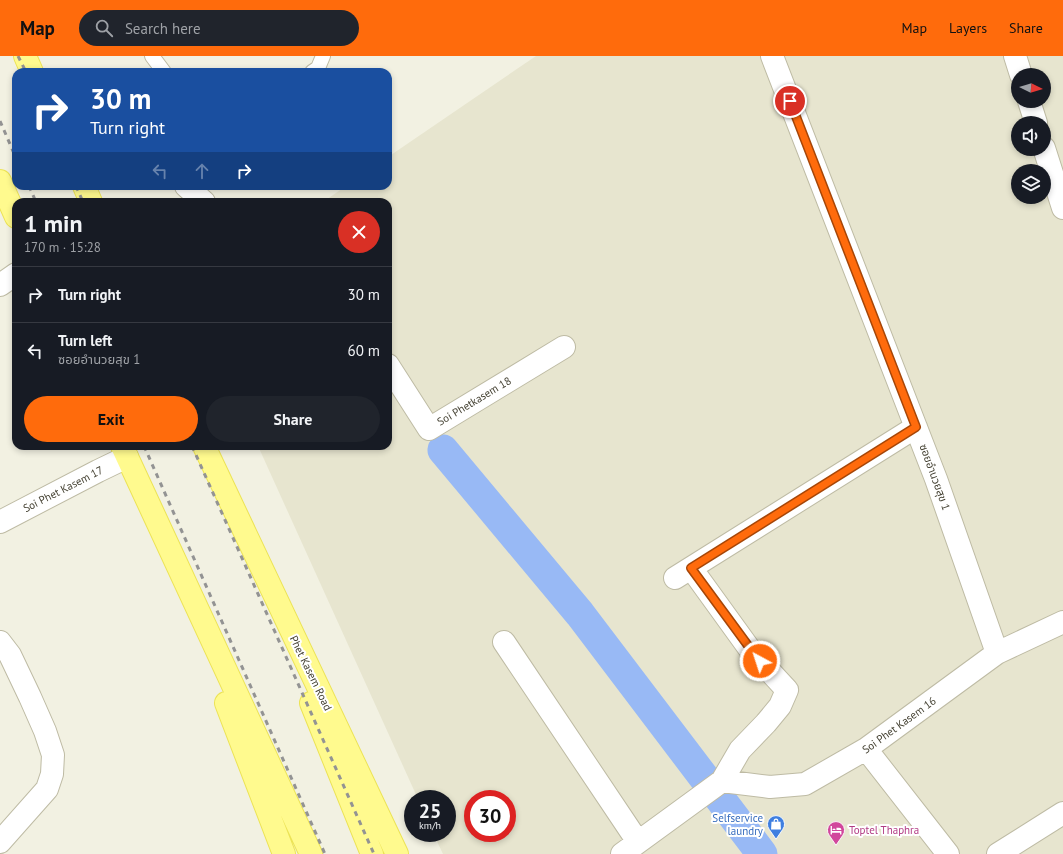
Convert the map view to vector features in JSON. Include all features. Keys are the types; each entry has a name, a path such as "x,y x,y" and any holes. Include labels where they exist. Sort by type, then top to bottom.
{"main road":[{"path":"25,56 30,68"},
{"path":"0,181 12,208"},
{"name":"Phet Kasem Road","path":"206,450 397,854"},
{"path":"124,452 311,854"},
{"name":"Phet Kasem Road","path":"225,493 372,854"},
{"path":"156,521 284,854"}],"street":[{"name":"ซอยอำนวยสุข 1","path":"772,56 936,479 997,653"},
{"path":"1015,56 1019,68"},
{"path":"1047,156 1063,208"},
{"path":"190,190 200,198"},
{"path":"0,285 12,277"},
{"name":"Soi Phetkasem 18","path":"392,371 429,429 564,347"},
{"path":"504,642 630,848 717,785 740,750 780,706 787,690 683,573 916,427"},
{"name":"Soi Phet Kasem 17","path":"0,522 98,471 124,452"},
{"name":"Soi Phet Kasem 16","path":"717,785 770,787 805,784 866,749 997,653 1063,622"},
{"path":"0,642 10,655 30,697 45,730 52,755 52,774 47,789 0,842"},
{"path":"866,749 948,854"},
{"path":"998,854 1063,813"}],"lane":[{"path":"152,56 161,68"},
{"path":"318,68 323,56"}],"shaded area":[{"path":"536,56 1063,56 1063,854 443,854 437,842 456,842 456,790 414,790 260,450 392,450 392,198 329,198 340,190 392,190 392,154"}],"waterway":[{"path":"443,450 580,614 762,854"}],"railway":[{"path":"18,56 24,68"},
{"path":"0,121 12,149"},
{"path":"31,190 34,198"},
{"path":"78,190 81,198"},
{"path":"146,450 325,854"},
{"path":"194,450 374,854"}],"place":[{"name":"Selfservice laundry","path":"776,839"},
{"name":"Toptel Thaphra","path":"836,845"}],"route":[{"path":"760,661 691,568 916,427 790,101"}]}
